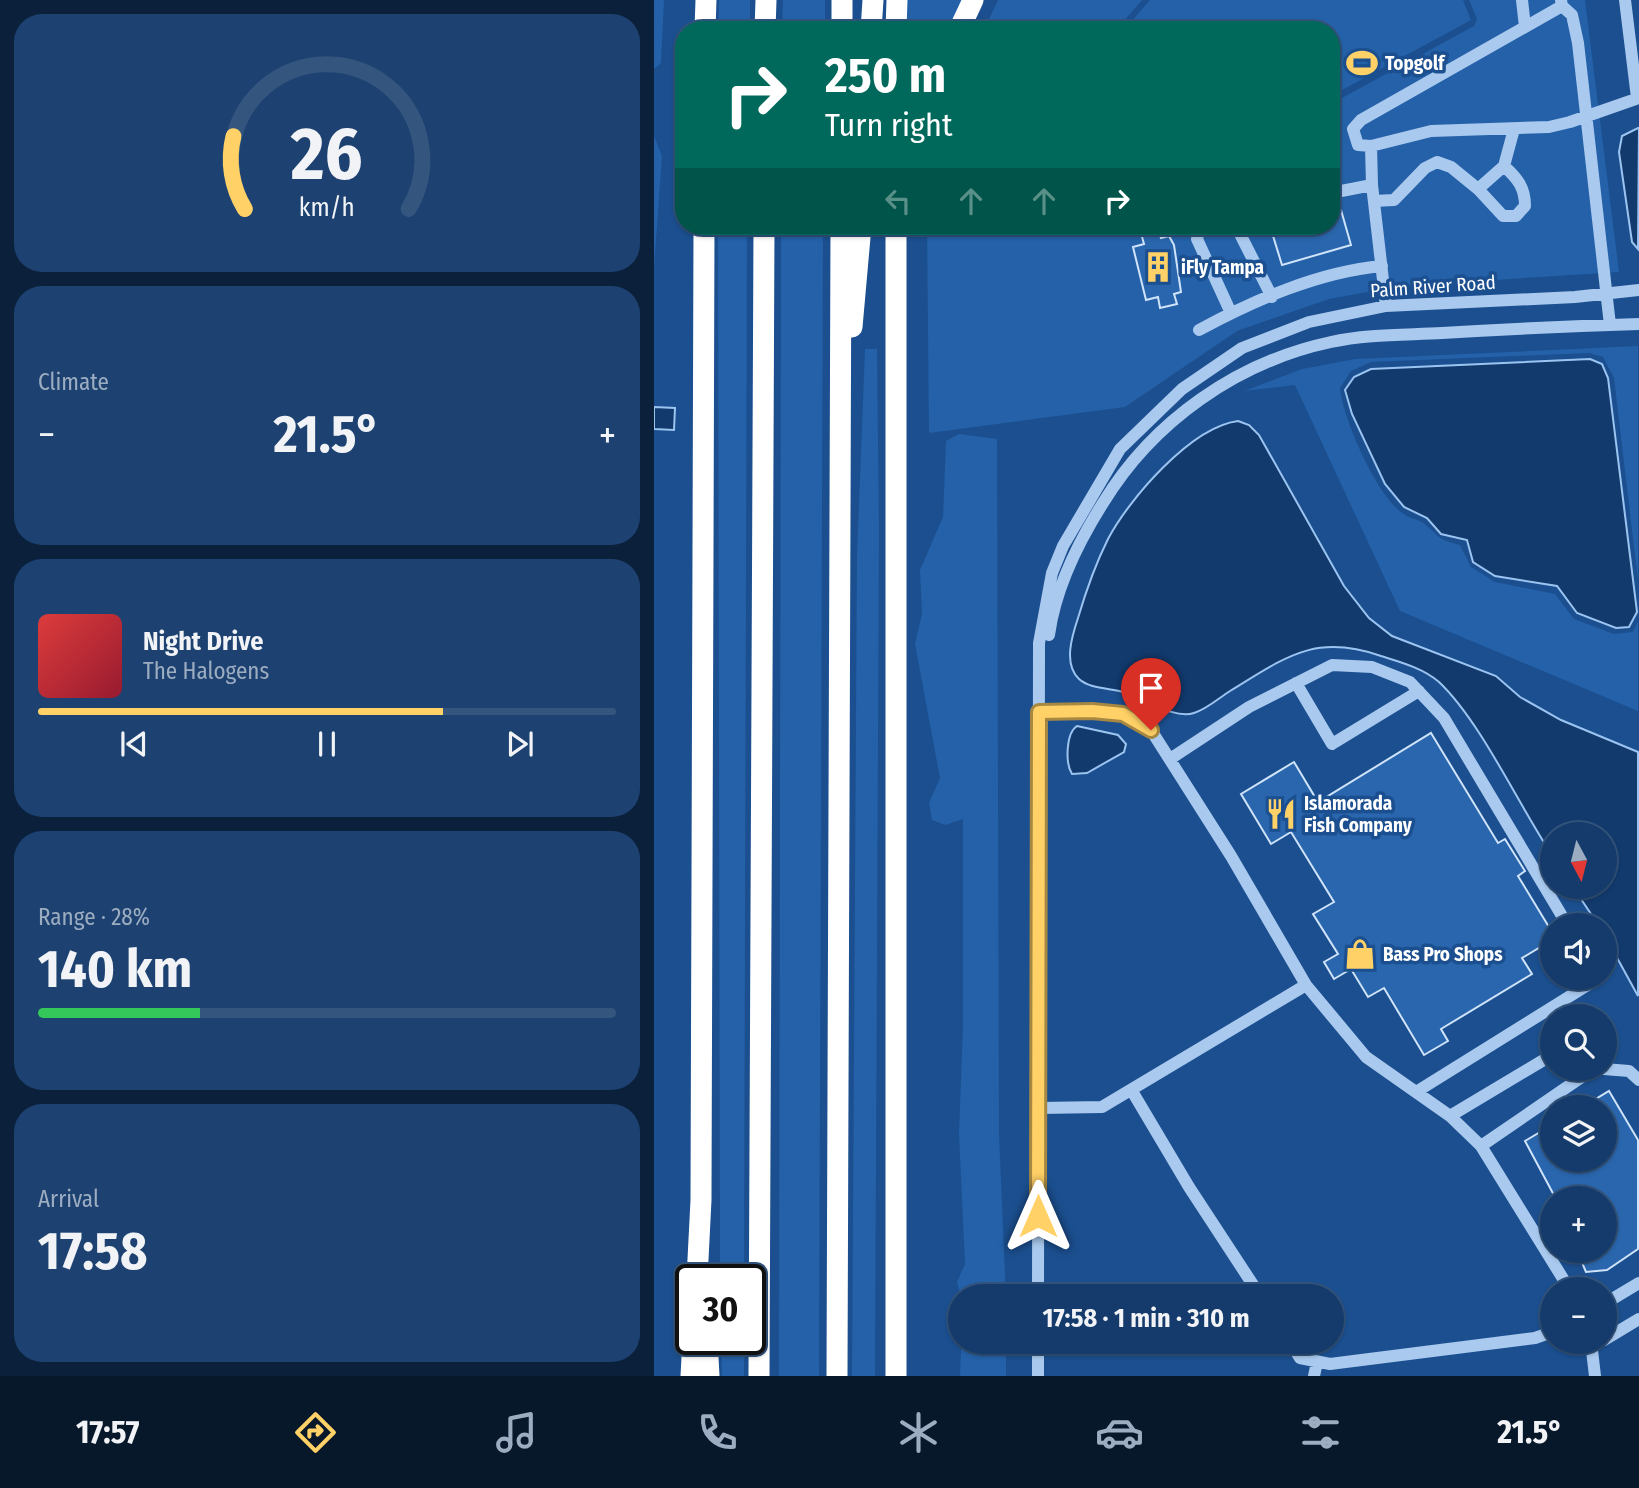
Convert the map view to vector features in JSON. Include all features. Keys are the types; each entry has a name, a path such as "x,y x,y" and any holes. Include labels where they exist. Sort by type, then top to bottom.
{"highway":[{"path":"705,21 706,0"},
{"path":"765,0 765,21"},
{"path":"842,0 842,21"},
{"path":"872,21 873,0"},
{"path":"896,21 897,0"},
{"path":"963,21 973,0"},
{"path":"698,1264 701,1200 704,235"},
{"path":"759,1376 764,235"},
{"path":"837,1376 841,235"},
{"path":"840,391 855,304 859,235"},
{"path":"896,1376 897,235"},
{"path":"898,281 904,235"},
{"path":"701,1200 704,1264"},
{"path":"691,1376 692,1355"},
{"path":"708,1355 709,1376"}],"street":[{"path":"1522,0 1525,27"},
{"path":"1610,325 1585,116 1578,43 1572,15 1561,3 1525,27 1361,120 1353,129 1358,145 1372,146 1431,131 1549,127 1585,116 1638,98 1625,0"},
{"path":"1478,189 1504,166 1514,129"},
{"path":"1372,146 1372,185 1387,306"},
{"path":"1374,201 1394,200 1425,168 1437,162 1451,167 1478,189 1503,216 1516,216 1525,206 1525,195 1518,179 1504,166"},
{"path":"1340,191 1372,185"},
{"path":"1198,235 1197,239 1231,313"},
{"path":"1241,235 1272,297"},
{"path":"1199,330 1231,313 1272,297 1344,272 1382,266"},
{"name":"Palm River Road","path":"1040,698 1039,643 1052,573 1086,503 1120,450 1182,389 1242,348 1309,322 1387,306 1639,290"},
{"name":"Palm River Road","path":"1038,1284 1040,698 1050,626 1068,573 1092,520 1115,483 1146,443 1208,393 1271,360 1331,342 1639,324"},
{"path":"1170,759 1249,706 1332,665 1372,667 1410,682 1444,718 1560,913"},
{"path":"1296,683 1332,744 1419,691"},
{"path":"1039,712 1092,711 1123,714 1151,730 1306,985 1366,1058 1450,1116 1481,1146 1562,1277"},
{"path":"1038,1108 1102,1107 1306,985"},
{"path":"1564,1004 1583,990"},
{"path":"1416,1092 1540,1020"},
{"path":"1450,1116 1540,1062"},
{"path":"1617,1070 1629,1071 1639,1080"},
{"path":"1481,1146 1576,1081"},
{"path":"1132,1091 1189,1187 1252,1284"},
{"path":"1617,1296 1639,1283"},
{"path":"1617,1331 1639,1319"},
{"path":"1298,1354 1300,1357 1330,1364 1540,1336"},
{"path":"1038,1354 1038,1376"},
{"path":"1595,1376 1596,1354"},
{"path":"1314,1376 1317,1362"}],"shaded area":[{"path":"654,0 664,0 661,63 654,69"},
{"path":"719,0 750,0 750,21 718,21"},
{"path":"783,0 825,0 825,21 782,21"},
{"path":"904,0 966,0 957,21 904,21"},
{"path":"998,0 1142,0 1124,21 988,21"},
{"name":"Topgolf","path":"1150,0 1463,0 1471,20 1340,91 1340,21 1132,21"},
{"path":"1469,0 1585,0 1619,272 1400,286 1329,299 1237,331 1125,407 929,433 927,235 1340,235 1340,99 1474,26 1477,19"},
{"path":"1639,128 1638,249 1632,242 1619,152 1622,136"},
{"path":"654,136 662,156 654,268"},
{"path":"718,235 747,235 744,1264 720,1264"},
{"path":"781,235 823,235 819,1376 779,1376"},
{"path":"1638,346 1638,581 1614,378 1603,357 1589,353 1371,362 1351,371 1340,388 1347,418 1362,454 1381,489 1403,514 1425,524 1443,539 1460,545 1471,567 1495,582 1555,594 1574,619 1614,634 1633,632 1638,621 1638,711 1400,611 1295,385 1244,391 1302,369 1355,359"},
{"path":"865,349 877,349 879,530 875,1376 852,1376 857,556"},
{"path":"1590,359 1602,364 1608,378 1637,612 1629,627 1616,628 1577,613 1557,586 1495,576 1473,562 1467,540 1441,534 1427,518 1404,507 1385,484 1352,414 1345,390 1354,377 1371,369"},
{"path":"654,407 675,408 674,430 654,429"},
{"path":"1238,421 1249,425 1259,435 1344,586 1369,618 1392,636 1496,676 1520,697 1561,720 1638,752 1638,996 1617,958 1617,913 1590,913 1582,900 1617,899 1617,822 1540,822 1540,837 1470,719 1439,682 1426,673 1403,663 1358,650 1319,648 1285,659 1204,709 1186,714 1168,711 1124,692 1089,685 1074,673 1070,658 1073,633 1108,539 1131,505 1163,467 1201,436 1220,426"},
{"path":"959,434 997,439 999,1135 1005,1284 957,1282 965,1264 959,1134 963,1026 963,819 945,825 932,820 929,803 940,778 915,644 922,614 920,570 943,517 946,441"},
{"path":"1077,726 1118,735 1126,744 1124,752 1087,773 1072,774 1068,763 1068,748 1073,730"},
{"path":"961,1354 1006,1354 1006,1376 960,1376"},
{"path":"721,1355 744,1355 744,1376 722,1376"}],"building":[{"path":"1340,210 1351,245 1282,265 1273,235 1340,235"},
{"name":"iFly Tampa","path":"1142,235 1160,235 1161,238 1169,236 1174,245 1181,292 1174,294 1177,304 1160,308 1158,297 1146,300 1133,247 1144,244"},
{"path":"1431,733 1498,843 1505,839 1525,871 1518,876 1540,913 1540,947 1522,958 1532,974 1441,1029 1448,1041 1424,1055 1384,988 1368,997 1351,969 1334,979 1324,962 1338,954 1313,914 1334,902 1291,832 1271,844 1241,794 1294,762 1318,802"},
{"path":"1617,1105 1638,1140 1638,1249 1607,1270 1586,1272 1582,1263 1617,1263 1617,1186 1549,1186 1542,1172 1617,1172"},
{"path":"1540,1132 1540,1169 1525,1141"}],"place":[{"name":"Topgolf","path":"1362,63"},
{"name":"iFly Tampa","path":"1158,267"},
{"name":"Islamorada Fish Company","path":"1281,814"},
{"name":"Bass Pro Shops","path":"1360,954"}],"route":[{"path":"1038,1216 1039,712 1092,711 1123,714 1151,730"}]}
